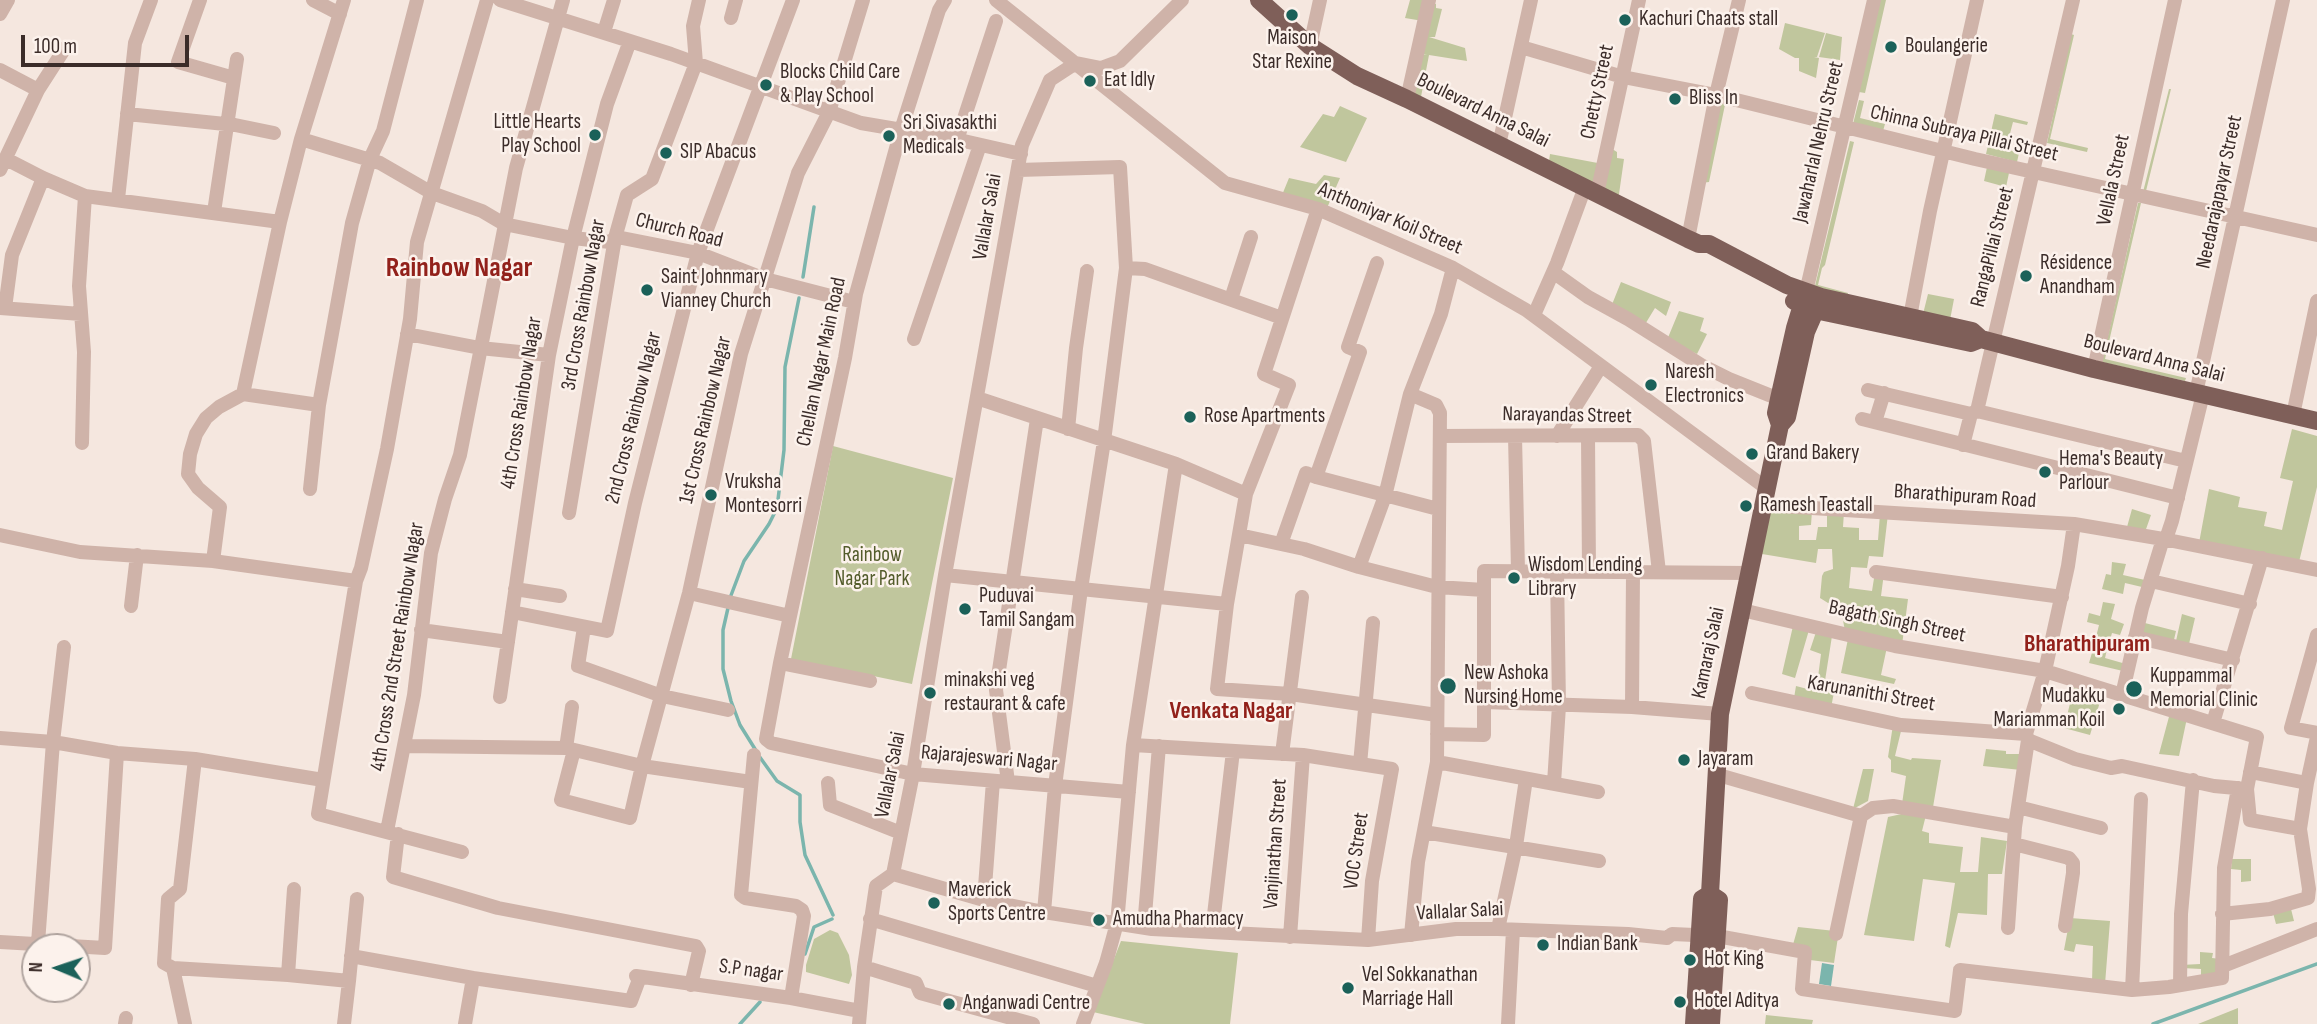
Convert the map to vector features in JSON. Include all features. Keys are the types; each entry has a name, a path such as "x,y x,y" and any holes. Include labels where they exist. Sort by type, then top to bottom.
{"main road":[{"name":"Boulevard Anna Salai","path":"1259,0 1310,46 1357,76 1693,242 1709,244 1787,285 1811,301 1845,316 1970,343 1986,340"},
{"name":"Boulevard Anna Salai","path":"1811,301 1910,317 1972,331 1986,340 2094,369 2317,421"},
{"name":"Kamaraj Salai","path":"1702,1022 1708,941 1702,900 1710,894 1720,714 1764,497 1780,425 1787,416 1811,301"},
{"name":"Kamaraj Salai","path":"1780,425 1776,413 1795,328 1811,301"},
{"path":"1806,332 1830,319 1845,316"}],"street":[{"path":"0,14 8,0"},
{"path":"118,200 135,43 151,0"},
{"path":"200,0 178,62 234,78"},
{"path":"243,394 301,139 342,7 313,0"},
{"path":"310,489 319,405 349,235 370,159 383,131 417,0"},
{"path":"461,852 318,814 356,581 387,449 407,334 417,242 487,0"},
{"path":"500,0 604,32 861,123 957,139 1021,154"},
{"name":"4th Cross 2nd Street Rainbow Nagar","path":"563,0 516,168 460,455 431,553 414,695 393,833 393,877 498,908 696,946 699,951 691,985"},
{"path":"604,32 614,0"},
{"name":"3rd Cross Rainbow Nagar","path":"569,513 615,238 627,195 652,179 696,64 693,26 699,0"},
{"path":"730,18 736,0"},
{"name":"2nd Cross Rainbow Nagar","path":"584,627 607,631 635,503 698,253 793,0"},
{"name":"1st Cross Rainbow Nagar","path":"570,749 561,800 631,818 642,766 689,593 741,354 799,173 829,112 863,0"},
{"name":"Chellan Nagar Main Road","path":"766,739 845,358 854,302 901,130 939,10 945,0"},
{"name":"Anthoniyar Koil Street","path":"996,0 1225,183 1318,209 1453,268 1534,315 1764,497"},
{"path":"1076,63 1101,68 1121,61 1182,0"},
{"path":"1310,46 1320,0"},
{"path":"1408,99 1429,0"},
{"path":"1499,145 1531,0"},
{"name":"Chetty Street","path":"1534,315 1591,190 1623,77 1639,0"},
{"path":"1693,242 1716,95 1739,0"},
{"name":"Jawaharlal Nehru Street","path":"1811,301 1844,128 1874,0"},
{"path":"1910,317 1977,0"},
{"name":"RangaPillai Street","path":"1964,445 1974,412 1986,340 2033,172 2073,0"},
{"name":"Vellala Street","path":"2094,369 2175,0"},
{"name":"Needarajapayar Street","path":"2200,393 2283,0"},
{"path":"957,139 996,21"},
{"name":"4th Cross Rainbow Nagar","path":"500,697 549,355 573,238 607,104 630,41"},
{"name":"Chinna Subraya Pillai Street","path":"1521,47 1623,77 1716,95 1844,128 2317,235"},
{"path":"65,48 38,89 3,164 85,196 280,222"},
{"path":"214,212 237,59"},
{"name":"Vallalar Salai","path":"1076,63 1049,80 1022,145 945,575 914,774 893,874 984,900 1144,927 1368,940 1456,929 1628,934 1667,938 1670,942 1708,941 1805,953 1802,989 1955,1011 1960,970 2132,990"},
{"path":"0,70 38,89"},
{"path":"127,114 274,133"},
{"name":"Church Road","path":"301,139 380,163 432,193 482,211 504,224 573,238 610,242 615,238 698,253 765,279 854,302"},
{"path":"914,339 980,145"},
{"path":"1018,170 1120,167 1126,268 1055,786 1044,912"},
{"path":"43,178 12,256 2,308 81,314"},
{"path":"82,443 83,352 79,286 85,196"},
{"path":"1318,209 1264,374 1289,385 1246,494 1227,604 1217,689 1290,694 1437,715"},
{"path":"1231,299 1251,237"},
{"path":"1316,477 1360,352 1348,347 1377,263"},
{"path":"1126,268 1145,269 1282,318"},
{"path":"1359,567 1385,496 1410,394 1441,314 1453,268"},
{"path":"1068,429 1087,271"},
{"path":"1553,272 1588,297 1701,365 1779,399"},
{"path":"2293,415 2317,301"},
{"path":"407,334 480,348 549,355"},
{"path":"1557,436 1601,366"},
{"path":"1868,390 2186,461"},
{"path":"1884,393 1869,421 2178,498"},
{"path":"2122,695 2135,636 2163,539 2167,536 2178,498 2200,393"},
{"path":"213,561 220,507 198,488 188,474 196,434 206,418 219,407 243,394 319,405"},
{"path":"1410,394 1439,408 1440,436 1437,762 1418,862 1411,935"},
{"path":"977,398 1176,464 1246,494"},
{"path":"984,900 1000,782 996,690 1037,419"},
{"name":"Narayandas Street","path":"1440,436 1634,434 1641,437 1644,441 1659,572"},
{"path":"1515,436 1518,571"},
{"path":"1588,436 1589,572"},
{"path":"1083,1024 1117,923 1133,745 1176,464"},
{"path":"1281,544 1306,473 1438,509"},
{"name":"Bharathipuram Road","path":"1764,497 2074,524 2317,570"},
{"path":"2008,928 2015,827 2027,737 2062,597 2074,524"},
{"path":"0,535 80,552 213,561 356,581"},
{"path":"1239,535 1437,587 1484,590"},
{"path":"131,606 137,555"},
{"path":"2213,723 2262,558"},
{"path":"1437,734 1484,735 1485,571 1749,573"},
{"path":"1554,783 1559,706 1557,571"},
{"path":"1632,707 1633,572"},
{"path":"1876,572 2062,597"},
{"path":"945,575 1227,604"},
{"path":"2151,580 2250,604"},
{"path":"515,589 560,596"},
{"path":"689,593 790,616"},
{"path":"1282,754 1302,597"},
{"name":"Bagath Singh Street","path":"1742,610 1895,646 2045,671 2257,737 2250,772"},
{"path":"512,612 584,627 578,667 662,696 728,710"},
{"path":"1133,745 1303,755 1360,764 1373,623"},
{"path":"421,630 508,642"},
{"path":"2222,914 2270,909 2312,899 2300,829 2317,735 2291,728 2317,635"},
{"path":"2135,636 2233,660"},
{"path":"39,933 53,742 64,646"},
{"path":"780,663 870,681"},
{"name":"Karunanithi Street","path":"1752,693 1901,725 2027,737 2087,762 2111,768 2122,766 2214,786 2242,789"},
{"path":"1484,702 1632,707 1720,714"},
{"path":"570,749 572,707"},
{"path":"0,738 53,742 117,753 195,759 323,780"},
{"name":"Rajarajeswari Nagar","path":"766,739 771,743 914,774 1129,792"},
{"path":"405,746 570,749 642,766 751,782"},
{"path":"1144,927 1159,746"},
{"path":"1212,932 1233,751"},
{"path":"91,947 105,948 117,753"},
{"path":"754,755 741,895 745,898 796,906 802,910 804,916 791,998"},
{"name":"Vanjinathan Street","path":"1290,937 1303,755"},
{"path":"195,759 180,889 168,899 164,963 173,968 349,981"},
{"path":"1437,762 1598,792"},
{"name":"VOC Street","path":"1360,764 1392,769 1372,881 1368,940"},
{"path":"2141,799 2132,990 2221,978 2224,868 2242,789 2250,772 2307,783"},
{"path":"1715,774 1861,816"},
{"path":"1508,1024 1505,930 1526,779"},
{"path":"2180,985 2181,914 2193,780"},
{"path":"828,783 830,805 901,832"},
{"path":"2242,789 2250,820 2300,829"},
{"path":"1836,934 1861,816 1873,808 1893,806 2015,827"},
{"path":"2018,807 2101,828"},
{"path":"1424,832 1599,861"},
{"path":"2014,844 2069,858 2073,863 2065,926"},
{"path":"859,1017 876,886 893,874"},
{"path":"288,975 294,890"},
{"path":"344,1024 357,899"},
{"path":"870,919 1097,986"},
{"path":"2223,966 2317,929"},
{"path":"0,942 21,943"},
{"path":"351,956 473,978 465,1024"},
{"path":"864,967 916,983 920,993 1033,1024"},
{"path":"173,968 186,1024"},
{"name":"S.P nagar","path":"473,978 631,1001 638,977 791,998 859,1017"}],"green space":[{"path":"1410,0 1428,0 1423,21 1405,18"},
{"path":"1880,0 1886,0 1865,93 1859,92"},
{"path":"1430,3 1442,9 1435,37 1429,37 1465,48 1467,61 1429,55 1420,102 1409,98 1419,55 1427,55 1420,54"},
{"path":"1785,23 1825,33 1817,57 1814,57 1819,58 1816,78 1799,71 1799,58 1779,49"},
{"path":"1826,33 1842,37 1840,60 1819,57"},
{"path":"2071,34 2074,35 2050,139 2088,148 2087,152 2047,143"},
{"path":"2169,89 2146,191 2143,192"},
{"path":"1717,98 1726,100 1709,182 1701,183"},
{"path":"1859,100 1864,101 1860,118 1885,124 1883,131 1853,124"},
{"path":"1340,106 1367,118 1346,162 1300,147 1323,114 1334,117"},
{"path":"1995,114 2028,122 2027,125 2013,122 2006,149 2019,153 2017,162 1986,154"},
{"path":"1850,141 1854,142 1818,285 1848,293 1847,298 1814,290"},
{"path":"1609,147 1617,152 1617,158 1624,159 1618,201 1599,193"},
{"path":"1550,154 1603,164 1597,193 1548,168"},
{"path":"1987,167 2009,173 2006,187 1984,181"},
{"path":"1324,175 1340,178 1327,208 1282,195 1289,178 1316,184"},
{"path":"2138,203 2141,203 2105,359 2186,378 2185,381 2102,362"},
{"path":"1621,282 1671,302 1666,316 1655,308 1644,326 1611,307"},
{"path":"1928,294 1954,299 1950,320 1923,314"},
{"path":"1679,311 1704,318 1700,331 1707,334 1697,354 1667,340"},
{"path":"2292,429 2317,436 2317,487 2299,562 2199,543 2209,489 2240,497 2238,507 2267,512 2264,526 2282,530 2293,481 2280,478"},
{"name":"Rainbow Nagar Park","path":"833,446 953,478 912,684 791,659"},
{"path":"1765,508 1812,511 1811,525 1799,526 1799,540 1816,540 1818,527 1827,527 1827,511 1844,512 1843,527 1859,528 1859,540 1878,540 1880,514 1888,514 1883,557 1869,556 1867,568 1851,567 1849,588 1872,591 1875,572 1884,573 1881,596 1908,599 1902,645 1845,631 1842,615 1844,605 1828,603 1820,598 1822,576 1824,572 1833,569 1832,549 1818,549 1816,563 1756,553"},
{"path":"2132,509 2151,515 2145,532 2127,527"},
{"path":"2112,562 2126,564 2123,575 2145,580 2142,587 2125,583 2123,594 2102,589 2106,574 2111,575"},
{"path":"2103,602 2115,604 2111,619 2124,624 2120,635 2112,633 2110,640 2096,637 2099,625 2087,622 2089,613 2100,616"},
{"path":"2182,614 2195,618 2189,644 2176,641"},
{"path":"2141,622 2176,631 2173,644 2136,636"},
{"path":"1793,626 1809,630 1795,678 1782,674"},
{"path":"1816,632 1832,636 1824,687 1817,685 1821,654 1810,650"},
{"path":"1848,639 1887,647 1881,675 1896,679 1894,684 1841,673"},
{"path":"2096,639 2109,641 2105,658 2126,664 2123,671 2089,663"},
{"path":"2075,683 2103,692 2090,735 2064,728"},
{"path":"1796,686 1834,692 1831,708 1794,698"},
{"path":"2170,713 2187,718 2179,756 2159,754"},
{"path":"1893,725 1902,727 1895,756 1911,760 1941,760 1933,807 1902,804 1906,776 1891,772 1891,760 1888,757"},
{"path":"1986,749 2006,751 2006,754 2023,754 2021,770 1983,766"},
{"path":"1863,769 1874,769 1868,801 1853,809"},
{"path":"1906,813 1926,815 1922,831 1929,833 1929,843 1963,847 1960,872 1978,872 1981,837 2007,841 2002,874 1988,874 1987,915 1958,913 1950,948 1945,946 1955,883 1923,879 1914,941 1864,935 1888,817"},
{"path":"2232,859 2251,859 2251,881 2241,882 2241,870 2231,869"},
{"path":"2290,905 2294,921 2276,924 2272,909"},
{"path":"2070,918 2110,921 2105,984 2092,982 2093,946 2076,944 2074,952 2064,950"},
{"path":"1798,927 1835,931 1838,937 1834,963 1810,960 1792,948"},
{"path":"830,930 838,933 849,955 852,975 849,984 806,972 814,939"},
{"path":"1121,941 1238,953 1230,1024 1145,1024 1093,1012"},
{"path":"2200,952 2213,953 2212,958 2221,959 2220,976 2201,978 2201,969 2182,968 2181,965 2200,964"},
{"path":"2238,1008 2238,1024 2198,1024"},
{"path":"1766,1015 1813,1020 1812,1024 1765,1024"}],"water":[{"path":"1822,963 1834,965 1831,986 1819,984"}],"waterway":[{"path":"803,277 814,207"},
{"path":"730,598 744,561 777,508 784,450 785,367 799,298"},
{"path":"728,608 723,630 723,669 740,725 755,749"},
{"path":"759,756 777,781 800,795 800,822 805,855 833,915"},
{"path":"805,954 814,927 832,919"},
{"path":"2153,1024 2317,964"},
{"path":"740,1024 760,1002"}],"place":[{"name":"Maison Star Rexine","path":"1292,15"},
{"name":"Kachuri Chaats stall","path":"1625,20"},
{"name":"Boulangerie","path":"1891,47"},
{"name":"Eat Idly","path":"1090,81"},
{"name":"Blocks Child Care & Play School","path":"766,85"},
{"name":"Bliss In","path":"1675,99"},
{"name":"Little Hearts Play School","path":"595,135"},
{"name":"Sri Sivasakthi Medicals","path":"889,136"},
{"name":"SIP Abacus","path":"666,153"},
{"name":"Résidence Anandham","path":"2026,276"},
{"name":"Saint Johnmary Vianney Church","path":"647,290"},
{"name":"Naresh Electronics","path":"1651,385"},
{"name":"Rose Apartments","path":"1190,417"},
{"name":"Grand Bakery","path":"1752,454"},
{"name":"Hema's Beauty Parlour","path":"2045,472"},
{"name":"Vruksha Montesorri","path":"711,495"},
{"name":"Ramesh Teastall","path":"1746,506"},
{"name":"Wisdom Lending Library","path":"1514,578"},
{"name":"Puduvai Tamil Sangam","path":"965,609"},
{"name":"New Ashoka Nursing Home","path":"1448,686"},
{"name":"Kuppammal Memorial Clinic","path":"2134,689"},
{"name":"minakshi veg restaurant & cafe","path":"930,693"},
{"name":"Mudakku Mariamman Koil","path":"2119,709"},
{"name":"Jayaram","path":"1684,760"},
{"name":"Maverick Sports Centre","path":"934,903"},
{"name":"Amudha Pharmacy","path":"1099,920"},
{"name":"Indian Bank","path":"1543,945"},
{"name":"Hot King","path":"1690,960"},
{"name":"Vel Sokkanathan Marriage Hall","path":"1348,988"},
{"name":"Hotel Aditya","path":"1680,1002"},
{"name":"Anganwadi Centre","path":"949,1004"}],"district":[{"name":"Rainbow Nagar","path":"459,269"},
{"name":"Bharathipuram","path":"2087,645"},
{"name":"Venkata Nagar","path":"1231,712"}]}
